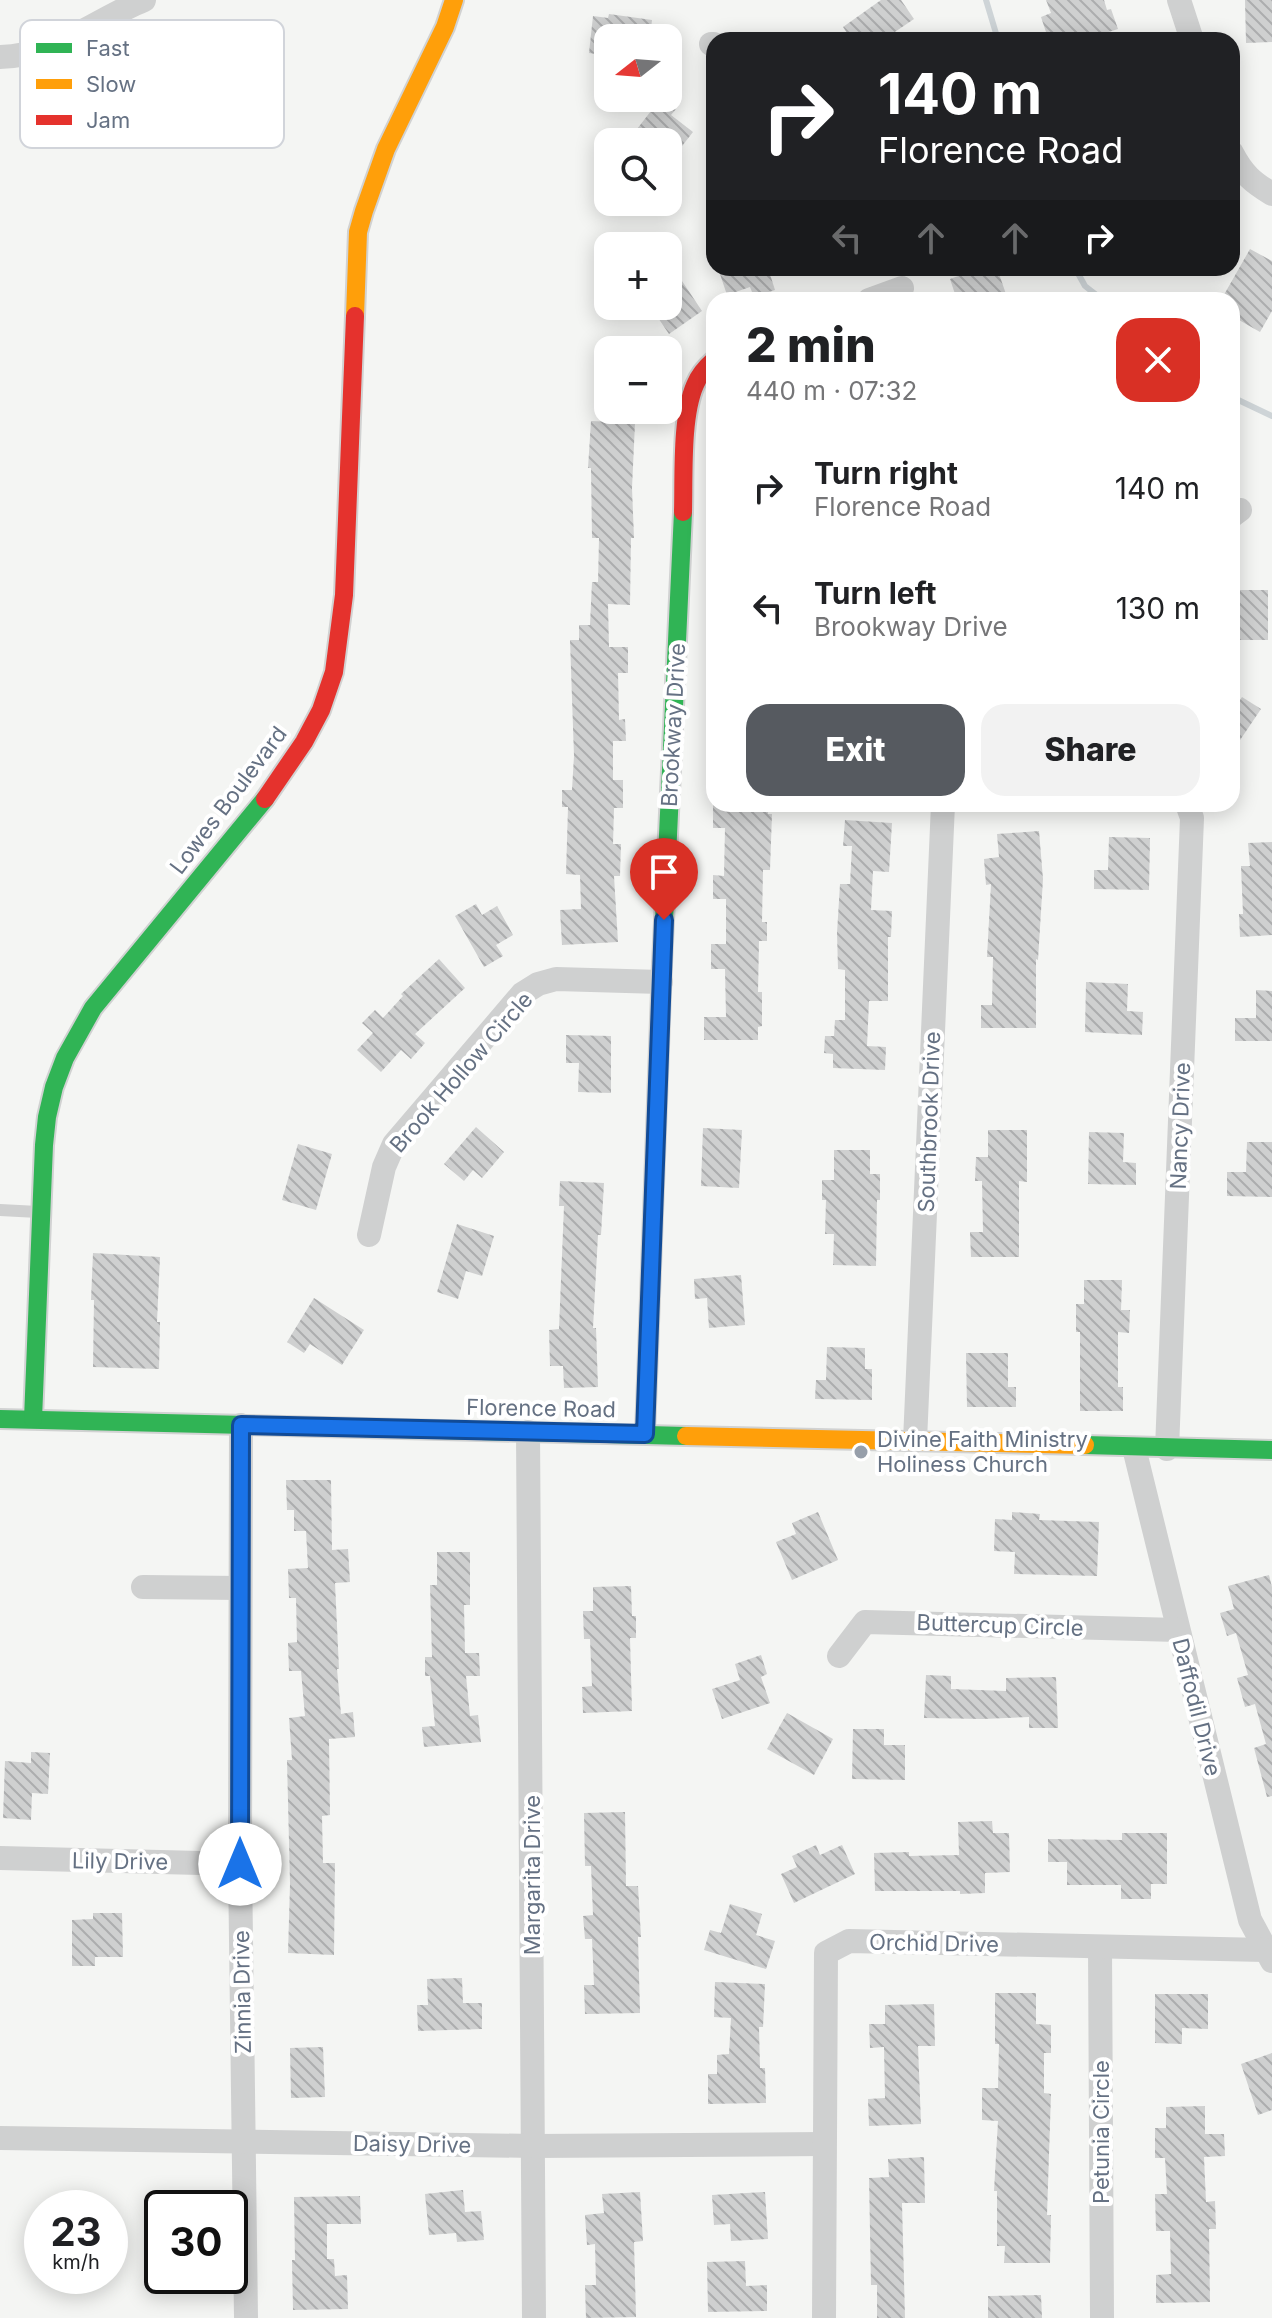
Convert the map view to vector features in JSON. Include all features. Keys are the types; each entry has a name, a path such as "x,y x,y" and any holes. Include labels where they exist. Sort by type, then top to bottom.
{"street":[{"path":"104,20 144,0"},
{"path":"1179,0 1189,32"},
{"name":"Lowes Boulevard","path":"33,1419 47,1117 59,1072 93,1008 287,770 321,710 334,672 344,595 358,232 375,172 449,1"},
{"path":"0,57 20,55"},
{"path":"1240,167 1253,183 1272,194"},
{"name":"Brookway Drive","path":"645,1434 661,982 687,416 691,393 699,375 706,368"},
{"name":"Southbrook Drive","path":"915,1441 943,812"},
{"name":"Nancy Drive","path":"1167,1449 1190,812"},
{"name":"Brook Hollow Circle","path":"369,1235 381,1177 394,1144 522,994 538,984 556,979 661,982"},
{"name":"Florence Road","path":"0,1419 1272,1450"},
{"name":"Zinnia Drive","path":"241,1425 240,1864 246,2318"},
{"name":"Margarita Drive","path":"528,1432 534,2318"},
{"name":"Daffodil Drive","path":"1134,1448 1250,1920 1269,1956"},
{"path":"143,1587 240,1588"},
{"name":"Buttercup Circle","path":"839,1656 865,1622 1178,1630"},
{"name":"Lily Drive","path":"0,1858 240,1864"},
{"name":"Orchid Drive","path":"824,2318 826,1953 849,1941 1100,1947 1269,1956"},
{"name":"Petunia Circle","path":"1100,1947 1102,2318"},
{"name":"Daisy Drive","path":"0,2138 534,2146 824,2144"}],"lane":[{"path":"0,1210 41,1212"}],"building":[{"path":"881,0 901,0 914,19 895,32 846,32 843,27"},
{"path":"1046,0 1104,0 1118,29 1109,32 1046,32 1041,17 1051,13"},
{"path":"1245,0 1272,0 1272,42 1246,43"},
{"path":"609,14 652,20 652,24 594,24 594,54 589,53 593,16 608,18"},
{"path":"650,112 674,112 671,115 693,132 682,146 682,128 638,128"},
{"path":"1250,249 1272,261 1272,311 1260,332 1240,321 1240,292 1226,292 1235,276 1240,276 1240,267"},
{"path":"721,276 771,276 775,290 752,292 750,287 726,292"},
{"path":"958,276 1000,276 1005,292 954,292 950,279"},
{"path":"682,281 702,311 669,334 660,320 682,320"},
{"path":"591,421 594,424 635,424 630,605 608,604 609,647 628,647 628,673 618,673 619,720 625,719 626,741 613,741 613,780 623,780 623,808 614,808 613,844 621,844 620,876 614,876 618,942 562,945 560,910 581,909 580,875 566,874 568,807 562,807 562,790 572,790 574,756 570,640 579,640 579,625 590,625 592,582 598,582 599,538 592,538 591,468 588,468"},
{"path":"1240,590 1268,590 1268,640 1240,640"},
{"path":"1242,697 1261,709 1240,740"},
{"path":"713,812 772,814 770,870 763,870 762,922 767,922 767,941 759,941 758,992 762,992 762,1026 758,1027 758,1040 704,1040 704,1017 726,1017 725,969 711,969 711,944 726,944 726,899 713,899 713,875 724,876 725,828 713,828"},
{"path":"845,820 892,823 889,872 873,871 871,910 892,911 891,937 888,937 888,1001 869,1001 867,1046 886,1047 885,1070 833,1068 833,1054 824,1053 825,1036 834,1036 835,1020 845,1020 845,970 838,969 837,933 840,884 850,884 852,846 843,846"},
{"path":"1039,831 1043,879 1036,959 1036,1028 981,1028 981,1005 992,1005 993,957 987,957 991,884 986,885 984,859 999,857 997,834"},
{"path":"1109,837 1150,838 1149,890 1094,889 1094,870 1108,870"},
{"path":"1272,842 1272,935 1240,937 1239,914 1243,914 1241,866 1250,866 1248,843"},
{"path":"476,904 482,915 497,906 513,935 496,945 503,956 484,967 455,916"},
{"path":"439,959 465,988 415,1034 425,1043 411,1059 401,1050 381,1072 357,1050 373,1033 362,1023 375,1010 383,1018 403,996 401,994"},
{"path":"1086,982 1128,984 1127,1011 1143,1012 1142,1035 1085,1032"},
{"path":"1256,990 1272,991 1272,1041 1235,1041 1235,1018 1256,1018"},
{"path":"566,1035 611,1036 611,1093 578,1092 579,1063 566,1063"},
{"path":"476,1127 504,1152 482,1178 473,1170 464,1181 444,1164"},
{"path":"703,1128 742,1130 739,1188 701,1186"},
{"path":"988,1130 1027,1130 1027,1182 1019,1181 1019,1257 971,1257 970,1232 983,1232 982,1181 975,1181 976,1157 988,1157"},
{"path":"1089,1132 1124,1133 1123,1162 1136,1163 1136,1185 1088,1184"},
{"path":"1247,1142 1272,1142 1272,1197 1227,1196 1227,1172 1246,1172"},
{"path":"298,1144 332,1154 316,1210 282,1200"},
{"path":"834,1150 870,1150 870,1174 880,1174 876,1266 833,1265 834,1234 825,1234 826,1200 822,1200 822,1180 834,1180"},
{"path":"560,1181 604,1183 593,1328 596,1328 598,1387 564,1388 563,1366 550,1366 549,1330 559,1329 564,1206 559,1206"},
{"path":"457,1224 494,1236 482,1276 466,1271 458,1299 437,1292"},
{"path":"93,1253 160,1257 157,1322 160,1322 159,1369 93,1367"},
{"path":"741,1275 745,1325 709,1328 707,1298 695,1299 694,1279"},
{"path":"1084,1280 1122,1280 1121,1310 1130,1310 1129,1333 1118,1332 1118,1387 1123,1387 1123,1411 1080,1411 1080,1332 1076,1332 1076,1304 1084,1304"},
{"path":"314,1298 364,1330 342,1365 310,1344 304,1353 287,1342"},
{"path":"827,1347 865,1348 865,1369 872,1369 872,1400 815,1399 816,1380 826,1380"},
{"path":"966,1353 1008,1353 1008,1387 1016,1387 1016,1407 967,1407"},
{"path":"286,1480 331,1480 332,1550 348,1549 350,1582 335,1583 337,1669 341,1714 353,1712 355,1737 329,1739 330,1815 322,1816 323,1863 335,1863 334,1955 288,1953 287,1760 292,1760 289,1718 305,1716 301,1671 289,1671 288,1643 297,1642 296,1598 289,1598 288,1569 308,1568 306,1531 294,1531 294,1510 287,1510"},
{"path":"818,1512 838,1560 792,1580 776,1542 796,1534 792,1523"},
{"path":"1012,1512 1040,1514 1039,1520 1099,1522 1097,1576 1014,1574 1015,1552 994,1551 995,1519 1012,1520"},
{"path":"437,1552 470,1552 470,1605 464,1605 465,1653 479,1653 480,1676 466,1676 470,1716 478,1715 481,1742 424,1747 422,1727 435,1726 430,1676 425,1676 425,1657 432,1657 430,1585 437,1585"},
{"path":"1269,1575 1272,1587 1272,1796 1267,1797 1254,1748 1266,1744 1255,1704 1245,1707 1237,1678 1248,1675 1236,1633 1227,1636 1220,1613 1234,1609 1228,1586"},
{"path":"631,1586 632,1616 636,1616 636,1638 630,1638 632,1711 583,1713 582,1687 592,1686 590,1639 584,1639 583,1611 593,1611 593,1587"},
{"path":"761,1655 767,1674 761,1677 770,1703 722,1719 712,1689 740,1680 735,1664"},
{"path":"926,1675 951,1676 951,1689 1006,1691 1006,1678 1056,1677 1058,1728 1029,1728 1029,1717 924,1718"},
{"path":"787,1713 833,1739 814,1775 767,1749"},
{"path":"853,1729 884,1729 884,1745 905,1745 905,1780 852,1779"},
{"path":"31,1752 50,1753 48,1794 32,1793 31,1820 3,1818 5,1761 31,1763"},
{"path":"625,1812 626,1886 638,1886 640,2013 585,2014 584,1985 594,1985 592,1939 585,1939 583,1916 593,1915 591,1866 585,1866 584,1813"},
{"path":"992,1821 993,1833 1009,1833 1010,1872 985,1873 985,1893 875,1891 874,1853 959,1855 958,1822"},
{"path":"1122,1833 1167,1833 1167,1884 1151,1884 1151,1899 1121,1899 1121,1885 1067,1885 1067,1862 1048,1862 1048,1839 1122,1840"},
{"path":"816,1845 820,1855 842,1845 855,1874 794,1903 781,1874 797,1867 792,1856"},
{"path":"730,1904 762,1914 756,1935 775,1941 766,1969 704,1950 710,1930 721,1933"},
{"path":"93,1913 122,1913 123,1957 95,1957 95,1966 72,1966 72,1920 93,1919"},
{"path":"462,1978 463,2003 482,2003 482,2029 418,2031 417,2005 428,2005 427,1979"},
{"path":"715,1982 765,1984 763,2027 759,2027 760,2068 765,2068 766,2103 708,2104 708,2074 717,2074 717,2055 729,2054 731,2018 714,2017"},
{"path":"995,1993 1036,1993 1036,2024 1051,2025 1051,2053 1044,2053 1044,2093 1051,2094 1047,2215 1051,2215 1050,2263 1004,2263 1005,2246 997,2246 997,2191 994,2191 998,2121 982,2120 982,2088 998,2088"},
{"path":"1155,1994 1208,1994 1208,2029 1182,2028 1182,2044 1155,2043"},
{"path":"934,2004 935,2046 918,2046 921,2124 869,2126 868,2099 885,2098 884,2047 870,2048 869,2024 885,2024 885,2005"},
{"path":"323,2047 325,2097 291,2098 290,2048"},
{"path":"1272,2053 1272,2110 1258,2115 1241,2064"},
{"path":"1205,2106 1205,2134 1224,2134 1225,2156 1204,2157 1206,2202 1215,2201 1216,2229 1209,2229 1210,2302 1156,2303 1156,2275 1171,2274 1170,2231 1156,2231 1155,2194 1167,2194 1165,2158 1155,2158 1155,2128 1166,2128 1166,2107"},
{"path":"924,2157 925,2203 902,2203 905,2318 877,2318 877,2285 871,2285 869,2178 889,2177 888,2159"},
{"path":"463,2190 465,2212 481,2211 484,2240 457,2242 456,2233 429,2235 425,2194"},
{"path":"640,2192 643,2241 634,2242 636,2317 586,2318 585,2285 596,2285 595,2244 587,2245 585,2215 604,2213 602,2194"},
{"path":"765,2192 768,2239 731,2241 730,2224 714,2225 712,2195"},
{"path":"360,2196 361,2224 327,2224 327,2259 334,2259 335,2276 347,2275 348,2309 293,2310 294,2197"},
{"path":"745,2261 746,2286 767,2285 767,2311 708,2312 707,2262"},
{"path":"1041,2295 1042,2318 988,2318 988,2296"}],"waterway":[{"path":"986,0 996,32"},
{"path":"1079,276 1093,292"},
{"path":"1240,401 1272,416"}],"traffic: fast":[{"path":"662,964 683,512"},
{"path":"33,1419 44,1145 54,1087 65,1058 93,1008 265,799"},
{"path":"0,1419 686,1436"},
{"path":"1085,1445 1272,1450"}],"traffic: slow":[{"path":"355,316 358,232 364,211 386,149 445,27 454,0"},
{"path":"686,1436 1085,1445"}],"traffic: jam":[{"path":"265,799 304,742 321,710 334,672 344,595 355,316"},
{"path":"683,512 687,413 697,381 706,368"},
{"path":"645,1434 662,964"}],"place":[{"name":"Divine Faith Ministry Holiness Church","path":"861,1452"}],"route":[{"path":"240,1864 241,1425 645,1434 664,920"}]}
